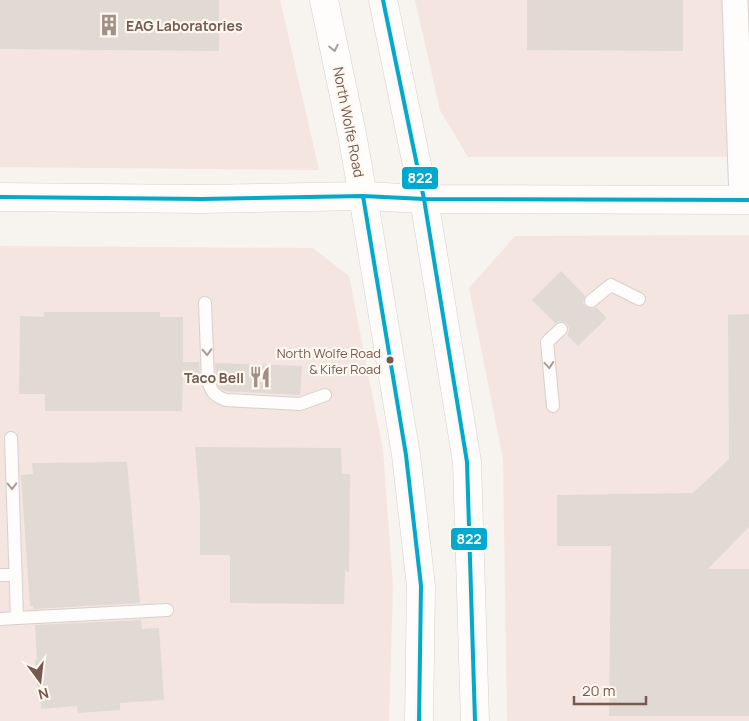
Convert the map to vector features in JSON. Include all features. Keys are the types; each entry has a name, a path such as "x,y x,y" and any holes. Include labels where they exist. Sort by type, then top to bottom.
{"main road":[{"name":"North Wolfe Road","path":"324,0 352,134 406,455 421,586 419,721"},
{"path":"383,0 424,199 467,462 475,721"},
{"path":"0,197 202,199 363,196 424,199 745,200"}],"street":[{"path":"735,0 745,200"}],"lane":[{"path":"591,301 611,285 639,299"},
{"path":"205,303 208,381 211,391 217,397 226,400 300,404 325,395"},
{"path":"553,406 547,342 561,329"},
{"path":"11,438 16,618"},
{"path":"0,575 14,574"},
{"path":"0,619 168,610"}],"shaded area":[{"path":"0,0 280,0 319,170 0,167"},
{"path":"415,0 749,0 749,157 468,157 440,110"},
{"path":"749,235 749,721 507,721 503,459 469,288 515,236"},
{"path":"0,246 313,248 349,276 383,450 393,586 389,721 0,721"}],"building":[{"name":"EAG Laboratories","path":"0,0 219,0 219,51 0,49"},
{"path":"527,0 683,0 683,51 527,50"},
{"path":"561,271 585,296 583,302 585,306 592,309 596,307 607,318 578,346 567,335 569,328 567,323 560,321 555,323 532,300"},
{"path":"44,312 160,312 160,317 183,317 183,362 199,362 200,379 183,370 182,411 45,411 45,394 19,394 20,316 44,317"},
{"path":"749,314 749,527 708,569 749,569 749,716 609,716 611,546 557,546 557,495 693,493 729,459 728,315"},
{"name":"Taco Bell","path":"215,363 302,366 300,395 225,391 220,388 216,379"},
{"path":"195,447 341,448 342,474 350,474 349,572 345,571 344,604 230,603 230,555 200,555 200,504"},
{"path":"127,462 140,603 33,609 33,606 30,606 21,475 33,474 32,463"},
{"path":"141,620 142,629 159,628 164,700 120,703 120,710 78,713 77,706 41,709 40,689 37,689 35,625"}],"transit line":[{"name":"822","path":"383,0 424,199 467,462 475,721"},
{"name":"822","path":"363,196 406,455 421,586 419,721"},
{"name":"822","path":"0,197 202,199 363,196 424,199 749,200"}],"place":[{"name":"EAG Laboratories","path":"109,25"},
{"name":"North Wolfe Road & Kifer Road","path":"390,360"},
{"name":"Taco Bell","path":"260,377"}]}
